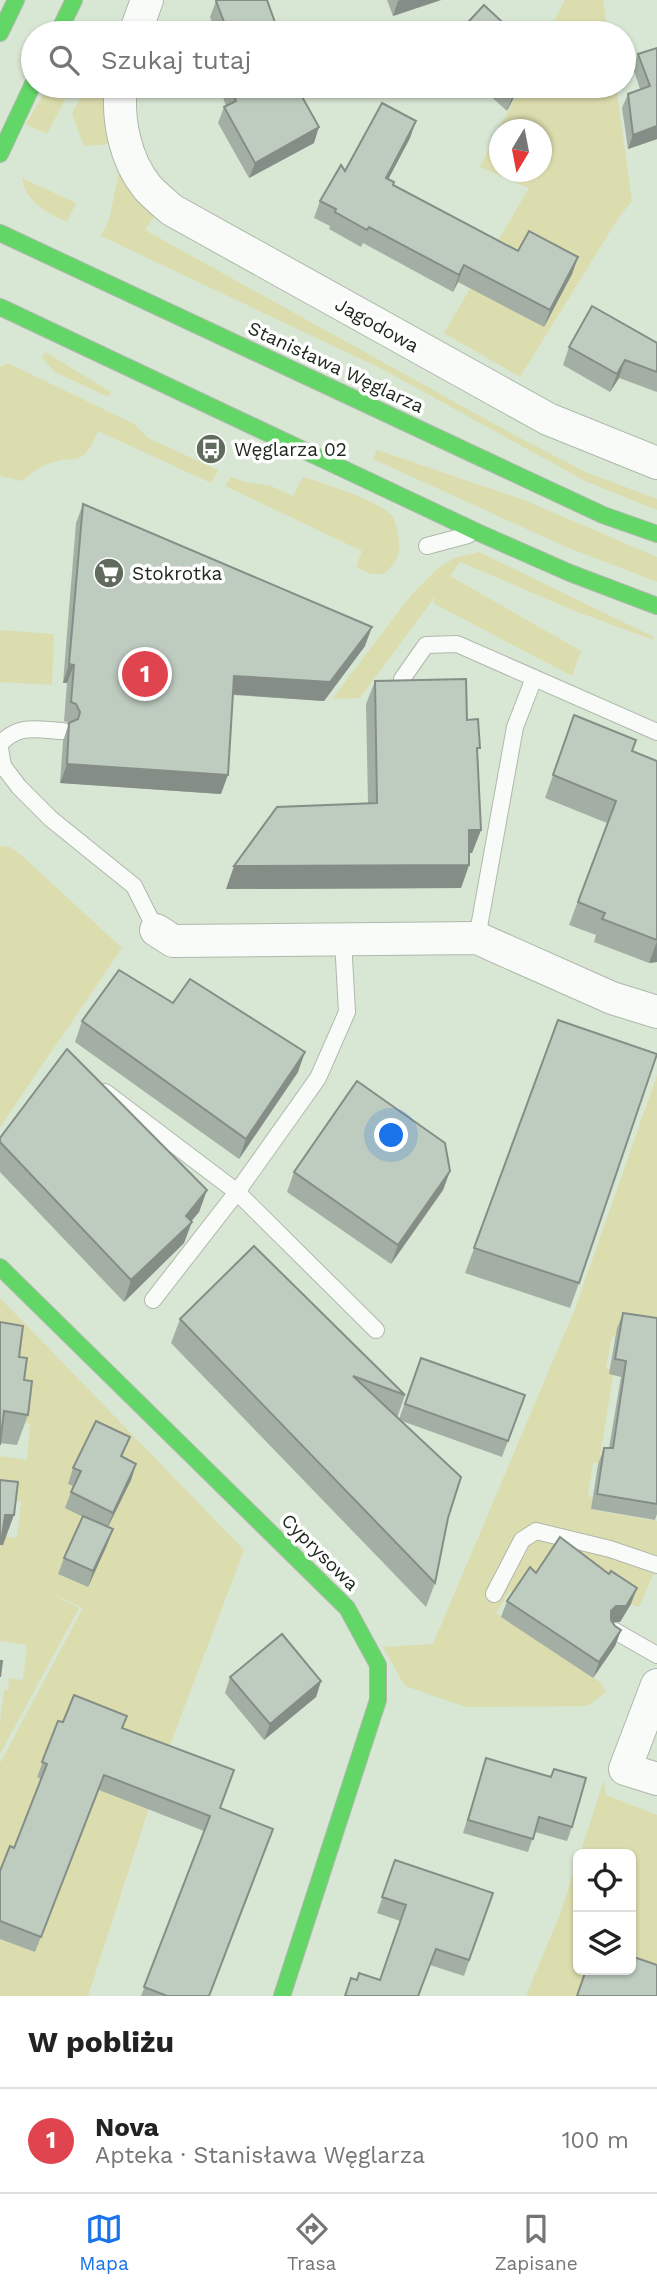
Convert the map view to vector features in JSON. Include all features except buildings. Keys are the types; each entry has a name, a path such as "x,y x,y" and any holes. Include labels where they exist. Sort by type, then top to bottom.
{"street":[{"path":"0,33 16,0"},
{"path":"64,21 74,0"},
{"path":"139,21 147,0"},
{"path":"0,154 26,98"},
{"name":"Jagodowa","path":"120,98 121,124 135,166 147,186 172,210 548,419 657,463"},
{"name":"Stanisława Węglarza","path":"0,233 603,515 657,534"},
{"path":"0,307 477,532 570,573 657,606"},
{"path":"156,930 173,940 477,938 612,998 657,1012"},
{"name":"Cyprysowa","path":"0,1266 347,1608 378,1665 378,1700 282,1996"},
{"path":"657,1685 625,1769 657,1779"}],"lane":[{"path":"427,546 477,532"},
{"path":"402,679 426,645 457,644 657,732"},
{"path":"477,938 515,727 534,678"},
{"path":"64,731 26,729 11,733 0,746 4,766 19,787 51,819 134,886 156,930"},
{"path":"153,1300 237,1192 318,1079 347,1012 343,940"},
{"path":"90,1080 237,1192 376,1330"},
{"path":"494,1594 522,1540 536,1531 610,1549 657,1565"},
{"path":"615,1631 657,1655"}],"green space":[{"path":"565,0 603,0 606,21 554,21"},
{"path":"41,98 66,98 47,134 26,124"},
{"path":"80,98 107,98 110,144 84,146 72,114"},
{"path":"515,98 618,98 632,201 619,217 520,377 444,333 529,188 515,182 552,182 552,119 504,119"},
{"path":"489,149 489,171 480,167"},
{"path":"120,167 155,215 145,230 516,436 588,473 657,499 657,510 585,481 382,369 101,236 109,220"},
{"path":"22,178 76,203 67,222 33,200"},
{"path":"45,352 111,392 108,397 55,372 42,358"},
{"path":"8,363 134,424 148,438 218,470 211,483 98,431 89,450 79,458 46,465 23,481 0,476 0,367"},
{"path":"377,450 524,500 657,557 657,582 564,546 373,459"},
{"path":"231,477 271,486 293,496 303,477 376,504 386,510 395,522 399,547 396,560 383,574 371,574 356,567 362,551 225,486"},
{"path":"479,552 654,637 653,640 575,611 460,562 450,576 581,651 572,676 433,603 437,594 360,698 332,699 412,594 437,569 454,558"},
{"path":"0,630 54,634 52,685 0,682"},
{"path":"0,846 10,847 21,855 122,948 0,1127"},
{"path":"657,1075 657,1324 621,1338 612,1337 606,1368 614,1370 599,1463 593,1463 588,1496 595,1498 593,1510 657,1521 657,1566 639,1607 531,1588 516,1595 510,1591 496,1613 600,1682 606,1692 587,1706 466,1707 405,1686 383,1647 433,1644 575,1309"},
{"path":"0,1298 244,1550 165,1758 88,1996 0,1996 0,1763 83,1608 45,1590 79,1608 0,1754 4,1690 8,1690 9,1678 23,1680 27,1645 0,1641 0,1545 4,1537 17,1538 21,1502 0,1498 0,1456 27,1460 30,1424 19,1422 0,1356"},
{"path":"604,1780 606,1795 657,1815 657,1996 526,1996 560,1914 573,1874 573,1975 636,1975 636,1849 582,1849"}],"traffic: fast":[{"path":"0,33 16,0"},
{"path":"64,21 74,0"},
{"path":"0,154 26,98"},
{"path":"0,233 603,515 657,534"},
{"path":"0,307 477,532 570,573 657,606"},
{"path":"0,1267 347,1608 378,1665 378,1700 282,1996"}],"place":[{"name":"Węglarza 02","path":"211,449"},
{"name":"Stokrotka","path":"109,573"},
{"name":"Nova","path":"145,674"}]}
